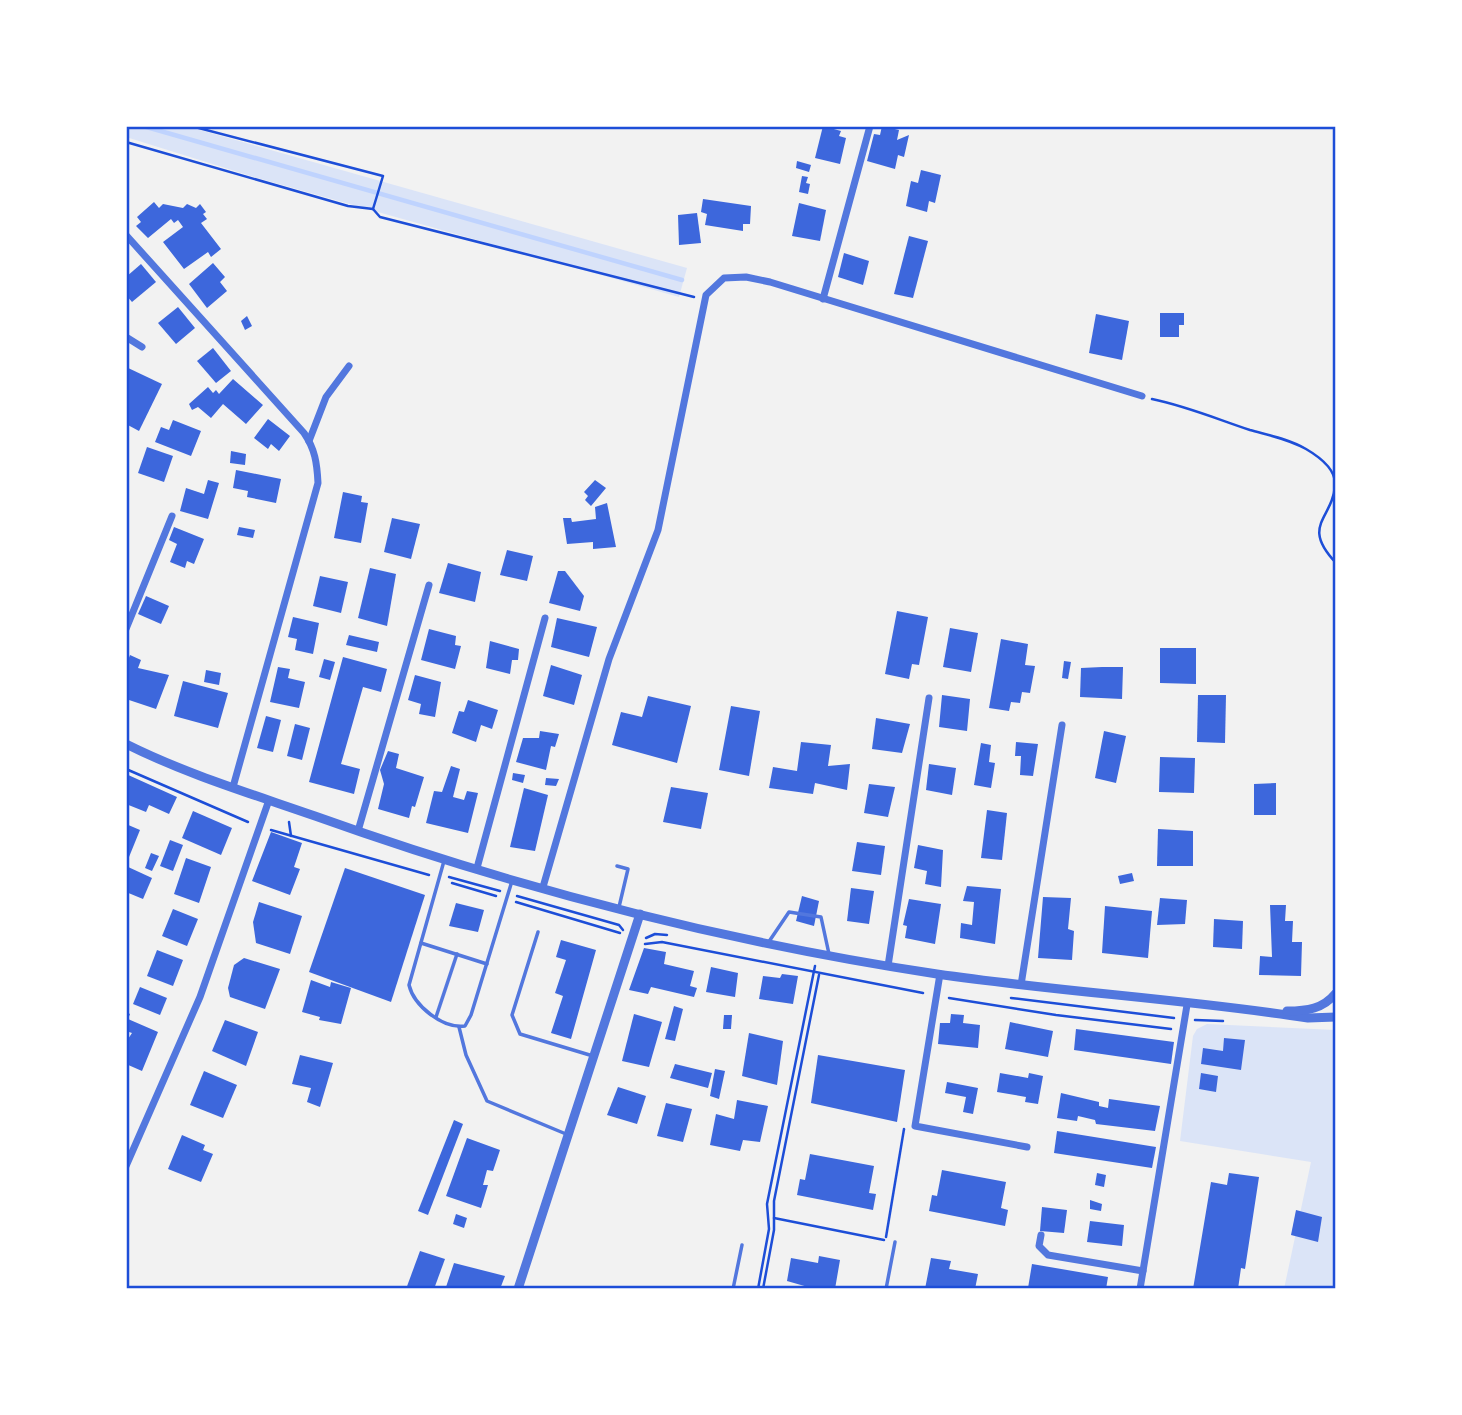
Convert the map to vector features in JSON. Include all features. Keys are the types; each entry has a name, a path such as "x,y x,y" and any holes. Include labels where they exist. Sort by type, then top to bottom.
{"street":[{"path":"823,299 870,126"},
{"path":"126,235 309,441 317,465 318,483 233,787"},
{"path":"543,887 609,659 658,530 704,300 713,285 724,278 746,276 1142,396"},
{"path":"126,337 142,347"},
{"path":"309,441 326,397 349,366"},
{"path":"126,629 172,516"},
{"path":"358,831 429,585"},
{"path":"477,868 545,618"},
{"path":"888,966 929,698"},
{"path":"1021,985 1062,725"},
{"path":"127,749 444,859 618,909 768,943 888,966 1021,985 1308,1018 1336,1017 1334,996 1308,1010 1271,1012"},
{"path":"126,1166 201,997 269,800"},
{"path":"518,1289 640,914"},
{"path":"940,974 915,1125 1027,1147"},
{"path":"1140,1289 1187,1005"},
{"path":"1041,1235 1039,1245 1048,1255 1143,1271"}],"lane":[{"path":"444,859 410,987 422,1007 436,1017 459,1027 465,1026 469,1019 513,878"},
{"path":"617,866 628,869 618,909"},
{"path":"1336,871 1336,895"},
{"path":"768,943 789,912 821,917 829,956"},
{"path":"538,932 512,1016 520,1034 594,1056"},
{"path":"421,943 487,964"},
{"path":"436,1017 457,954"},
{"path":"459,1027 466,1055 487,1101 568,1134"},
{"path":"886,1289 895,1242"},
{"path":"733,1289 742,1245"}],"path":[{"path":"191,126 383,176 373,209"},
{"path":"126,142 348,206 373,209 380,217 704,300"},
{"path":"1142,396 1185,406 1304,447 1323,461 1332,471 1335,486 1323,517 1320,540 1323,548 1336,563"},
{"path":"126,769 258,827 428,876"},
{"path":"289,818 292,836"},
{"path":"454,878 494,889"},
{"path":"521,897 619,925 626,934"},
{"path":"642,946 650,942 662,942 813,974 923,993"},
{"path":"761,1289 769,1229 767,1204 815,966"},
{"path":"761,1289 774,1219 774,1201 819,975"},
{"path":"1005,997 1186,1019 1235,1021"},
{"path":"949,998 1056,1016 1184,1030"},
{"path":"774,1219 895,1242"}],"shaded area":[{"path":"126,126 186,126 687,268 679,297 254,177 126,137"},
{"path":"1207,1024 1336,1030 1336,1289 1284,1289 1311,1162 1180,1141 1193,1036 1197,1029"}],"building":[{"path":"823,126 841,131 839,136 846,138 840,164 815,158"},
{"path":"882,126 899,130 897,140 909,135 904,157 898,155 895,169 867,161 874,134 880,135"},
{"path":"797,161 811,165 809,172 796,168"},
{"path":"921,170 941,175 935,203 929,201 927,212 906,206 911,181 918,183"},
{"path":"802,176 808,177 808,194 799,192"},
{"path":"703,199 751,206 750,224 743,224 743,231 705,225 707,214 701,212"},
{"path":"154,202 159,208 163,204 183,208 187,204 196,208 200,204 207,219 201,223 221,249 211,257 208,252 184,269 163,242 183,227 178,220 174,223 171,219 148,238 136,226 141,222 137,217"},
{"path":"799,203 826,210 820,241 792,236"},
{"path":"697,213 701,243 679,245 678,215"},
{"path":"909,236 928,241 913,298 894,294"},
{"path":"844,253 869,261 863,285 838,277"},
{"path":"213,263 225,277 220,282 227,291 207,308 189,284"},
{"path":"141,264 156,282 132,302 126,295 126,277"},
{"path":"178,307 195,328 176,344 158,323"},
{"path":"1160,313 1184,313 1184,325 1179,325 1179,337 1160,337"},
{"path":"1096,314 1129,321 1122,360 1089,353"},
{"path":"247,316 252,326 245,330 241,321"},
{"path":"213,348 231,371 216,383 197,361"},
{"path":"126,367 162,384 139,431 126,424"},
{"path":"233,379 263,405 246,424 223,404 211,418 198,407 192,410 189,404 208,387 213,393 216,390 219,394"},
{"path":"268,419 290,436 279,451 271,444 268,449 254,438"},
{"path":"173,420 201,431 191,456 155,442 161,427 169,430"},
{"path":"147,447 173,456 164,482 138,473"},
{"path":"231,451 246,454 245,465 230,463"},
{"path":"236,470 281,479 276,503 247,497 248,491 233,488"},
{"path":"208,480 219,483 208,519 180,511 186,488 204,494"},
{"path":"595,480 606,488 591,506 585,500 588,496 584,492"},
{"path":"343,492 362,496 361,502 368,503 361,543 334,538"},
{"path":"607,503 616,547 593,549 593,542 567,544 563,518 571,518 572,522 596,519 595,507"},
{"path":"392,518 420,524 411,559 384,552"},
{"path":"174,527 204,539 194,564 187,561 185,568 170,562 177,544 169,540"},
{"path":"239,527 255,530 253,538 237,535"},
{"path":"507,550 533,556 527,581 500,575"},
{"path":"448,563 481,572 475,602 439,593"},
{"path":"370,568 396,574 387,626 358,618"},
{"path":"558,571 565,571 584,596 580,611 549,603"},
{"path":"320,576 348,582 341,613 313,606"},
{"path":"146,596 169,606 161,624 138,614"},
{"path":"897,611 928,617 919,665 912,664 909,679 885,674"},
{"path":"293,617 319,623 313,654 295,650 297,639 288,637"},
{"path":"557,618 597,627 589,657 551,647"},
{"path":"950,628 978,633 971,672 943,667"},
{"path":"429,629 456,636 455,645 461,646 455,669 421,660"},
{"path":"349,635 379,642 377,652 346,645"},
{"path":"1001,639 1028,644 1025,665 1035,666 1030,693 1022,692 1020,703 1011,702 1009,711 989,708"},
{"path":"490,641 519,649 518,660 512,660 510,674 486,668"},
{"path":"1160,648 1196,648 1196,684 1160,683"},
{"path":"130,655 141,660 138,668 169,675 156,709 126,699 126,666"},
{"path":"343,657 387,669 381,692 363,687 341,764 360,769 354,794 309,782"},
{"path":"324,659 335,662 330,680 319,677"},
{"path":"1064,661 1071,662 1068,679 1062,678"},
{"path":"551,665 582,675 574,705 543,696"},
{"path":"278,667 290,669 288,678 305,682 299,708 270,702"},
{"path":"1123,667 1122,699 1080,697 1081,668"},
{"path":"206,670 221,673 219,685 204,682"},
{"path":"415,675 441,682 435,717 419,714 421,704 408,700"},
{"path":"183,681 228,693 218,728 174,716"},
{"path":"942,695 970,699 967,731 939,727"},
{"path":"1198,695 1226,695 1225,743 1197,742"},
{"path":"648,696 691,706 677,763 612,745 621,712 642,717"},
{"path":"468,700 498,710 492,729 481,725 476,742 452,733 459,711 464,712"},
{"path":"731,706 760,711 749,776 719,770"},
{"path":"266,716 281,720 273,752 257,748"},
{"path":"876,718 910,724 902,753 872,749"},
{"path":"295,724 310,728 302,760 287,756"},
{"path":"540,731 559,734 555,747 551,746 546,770 516,762 523,738 539,738"},
{"path":"1104,731 1126,736 1116,783 1095,778"},
{"path":"801,742 831,745 828,766 850,764 847,790 815,783 813,794 769,788 773,767 797,771"},
{"path":"1016,742 1038,744 1033,776 1020,775 1021,756 1015,756"},
{"path":"981,743 991,745 989,762 995,763 991,788 974,785"},
{"path":"388,751 399,754 396,768 424,777 409,818 378,809 384,784 380,770"},
{"path":"1160,757 1195,758 1194,793 1159,792"},
{"path":"929,764 956,768 952,795 926,790"},
{"path":"451,766 460,769 453,797 464,800 467,791 478,793 468,833 426,823 434,791 442,792"},
{"path":"513,773 525,775 523,783 512,780"},
{"path":"126,774 177,797 169,814 149,805 146,812 126,804"},
{"path":"546,778 559,779 556,786 545,785"},
{"path":"1276,783 1276,815 1254,815 1254,784"},
{"path":"869,784 895,787 888,817 864,813"},
{"path":"671,787 708,793 701,829 663,822"},
{"path":"524,788 548,795 535,851 510,847"},
{"path":"987,810 1007,813 1002,860 981,858"},
{"path":"193,811 232,828 221,855 182,838"},
{"path":"126,824 140,830 129,857 126,855"},
{"path":"1158,829 1193,831 1193,866 1157,866"},
{"path":"271,832 302,843 294,867 300,869 290,895 252,881"},
{"path":"170,840 183,845 173,871 160,866"},
{"path":"857,842 885,846 881,875 852,871"},
{"path":"918,845 943,850 941,887 925,884 927,871 914,868"},
{"path":"151,853 159,856 152,871 145,868"},
{"path":"186,858 211,867 199,903 174,894"},
{"path":"126,866 152,878 143,899 126,892"},
{"path":"345,868 425,895 391,1002 309,972"},
{"path":"1132,873 1134,881 1120,884 1118,876"},
{"path":"967,886 1001,889 995,944 960,938 961,923 972,925 974,902 963,901"},
{"path":"851,888 874,891 869,924 847,921"},
{"path":"802,896 819,901 814,926 796,921"},
{"path":"1043,897 1071,898 1068,929 1074,931 1072,960 1038,958"},
{"path":"1160,898 1187,900 1185,924 1157,925"},
{"path":"909,899 941,904 935,944 905,938 907,926 903,925"},
{"path":"259,902 302,916 290,954 256,943 253,922"},
{"path":"456,903 484,910 478,932 449,926"},
{"path":"1270,905 1286,905 1285,921 1293,921 1292,942 1302,942 1301,976 1259,975 1260,956 1272,957"},
{"path":"1105,906 1152,911 1148,958 1102,953"},
{"path":"173,909 198,919 187,946 162,936"},
{"path":"1214,919 1243,921 1242,949 1213,947"},
{"path":"561,940 596,950 571,1039 551,1033 563,996 555,993 566,960 556,957"},
{"path":"644,948 666,952 664,964 694,971 690,986 697,988 694,997 651,987 648,994 629,990"},
{"path":"157,950 183,960 173,986 147,976"},
{"path":"244,958 280,969 265,1009 230,997 228,988 234,965"},
{"path":"711,967 738,973 735,997 706,992"},
{"path":"782,974 798,976 793,1004 759,999 763,976 780,978"},
{"path":"311,980 330,987 331,982 351,988 341,1024 319,1020 320,1017 302,1012"},
{"path":"140,987 167,998 160,1015 133,1004"},
{"path":"674,1006 683,1009 675,1041 665,1039"},
{"path":"126,1012 130,1014 128,1019 158,1032 142,1071 126,1064 126,1042 132,1033 126,1031"},
{"path":"634,1014 662,1022 649,1067 622,1061"},
{"path":"951,1014 964,1015 963,1023 980,1025 978,1048 938,1044 940,1023 950,1023"},
{"path":"724,1015 732,1015 731,1029 723,1029"},
{"path":"225,1020 258,1032 246,1066 212,1051"},
{"path":"1010,1022 1053,1031 1048,1057 1005,1049"},
{"path":"1076,1029 1174,1042 1171,1064 1074,1050"},
{"path":"749,1033 783,1041 777,1085 742,1076"},
{"path":"1224,1038 1245,1040 1241,1070 1201,1064 1203,1048 1223,1051"},
{"path":"300,1055 333,1063 320,1107 307,1102 311,1088 292,1084"},
{"path":"818,1055 905,1070 897,1122 811,1103"},
{"path":"675,1064 712,1073 708,1088 670,1078"},
{"path":"715,1069 725,1071 719,1099 710,1096"},
{"path":"204,1071 237,1085 223,1118 190,1105"},
{"path":"1000,1073 1028,1078 1029,1073 1043,1076 1038,1104 1025,1102 1026,1097 997,1092"},
{"path":"1201,1073 1218,1076 1216,1092 1199,1089"},
{"path":"947,1082 978,1088 973,1114 963,1112 966,1097 945,1093"},
{"path":"618,1087 646,1096 637,1124 607,1115"},
{"path":"1061,1093 1099,1102 1099,1106 1108,1108 1109,1099 1160,1106 1155,1131 1096,1124 1095,1120 1078,1116 1077,1121 1057,1118"},
{"path":"737,1100 768,1106 760,1142 743,1140 740,1151 710,1145 716,1114 734,1119"},
{"path":"666,1103 692,1109 683,1142 657,1136"},
{"path":"454,1120 463,1124 428,1215 418,1211"},
{"path":"1057,1131 1156,1147 1152,1168 1054,1153"},
{"path":"182,1135 205,1145 203,1150 213,1154 201,1182 168,1169"},
{"path":"467,1138 500,1150 493,1171 487,1170 483,1185 488,1185 481,1208 446,1196"},
{"path":"810,1154 874,1166 869,1193 876,1194 873,1210 797,1195 800,1179 805,1180"},
{"path":"942,1170 1006,1182 1001,1208 1008,1210 1005,1226 929,1211 932,1195 937,1196"},
{"path":"1097,1173 1106,1175 1104,1187 1095,1185"},
{"path":"1229,1173 1259,1177 1245,1269 1241,1268 1238,1289 1193,1289 1211,1182 1227,1185"},
{"path":"1090,1200 1102,1204 1101,1211 1090,1209"},
{"path":"1042,1207 1067,1210 1064,1233 1040,1231"},
{"path":"1296,1210 1322,1217 1318,1242 1291,1235"},
{"path":"456,1214 467,1218 464,1228 453,1224"},
{"path":"1090,1221 1124,1225 1122,1246 1087,1242"},
{"path":"420,1251 445,1259 434,1289 406,1289"},
{"path":"819,1256 840,1260 835,1289 815,1289 787,1281 791,1258 818,1263"},
{"path":"931,1258 951,1261 949,1269 978,1274 975,1289 925,1289"},
{"path":"454,1263 505,1276 500,1289 446,1287"},
{"path":"1032,1264 1108,1277 1106,1289 1028,1288"}],"waterway":[{"path":"143,126 682,280"}]}
